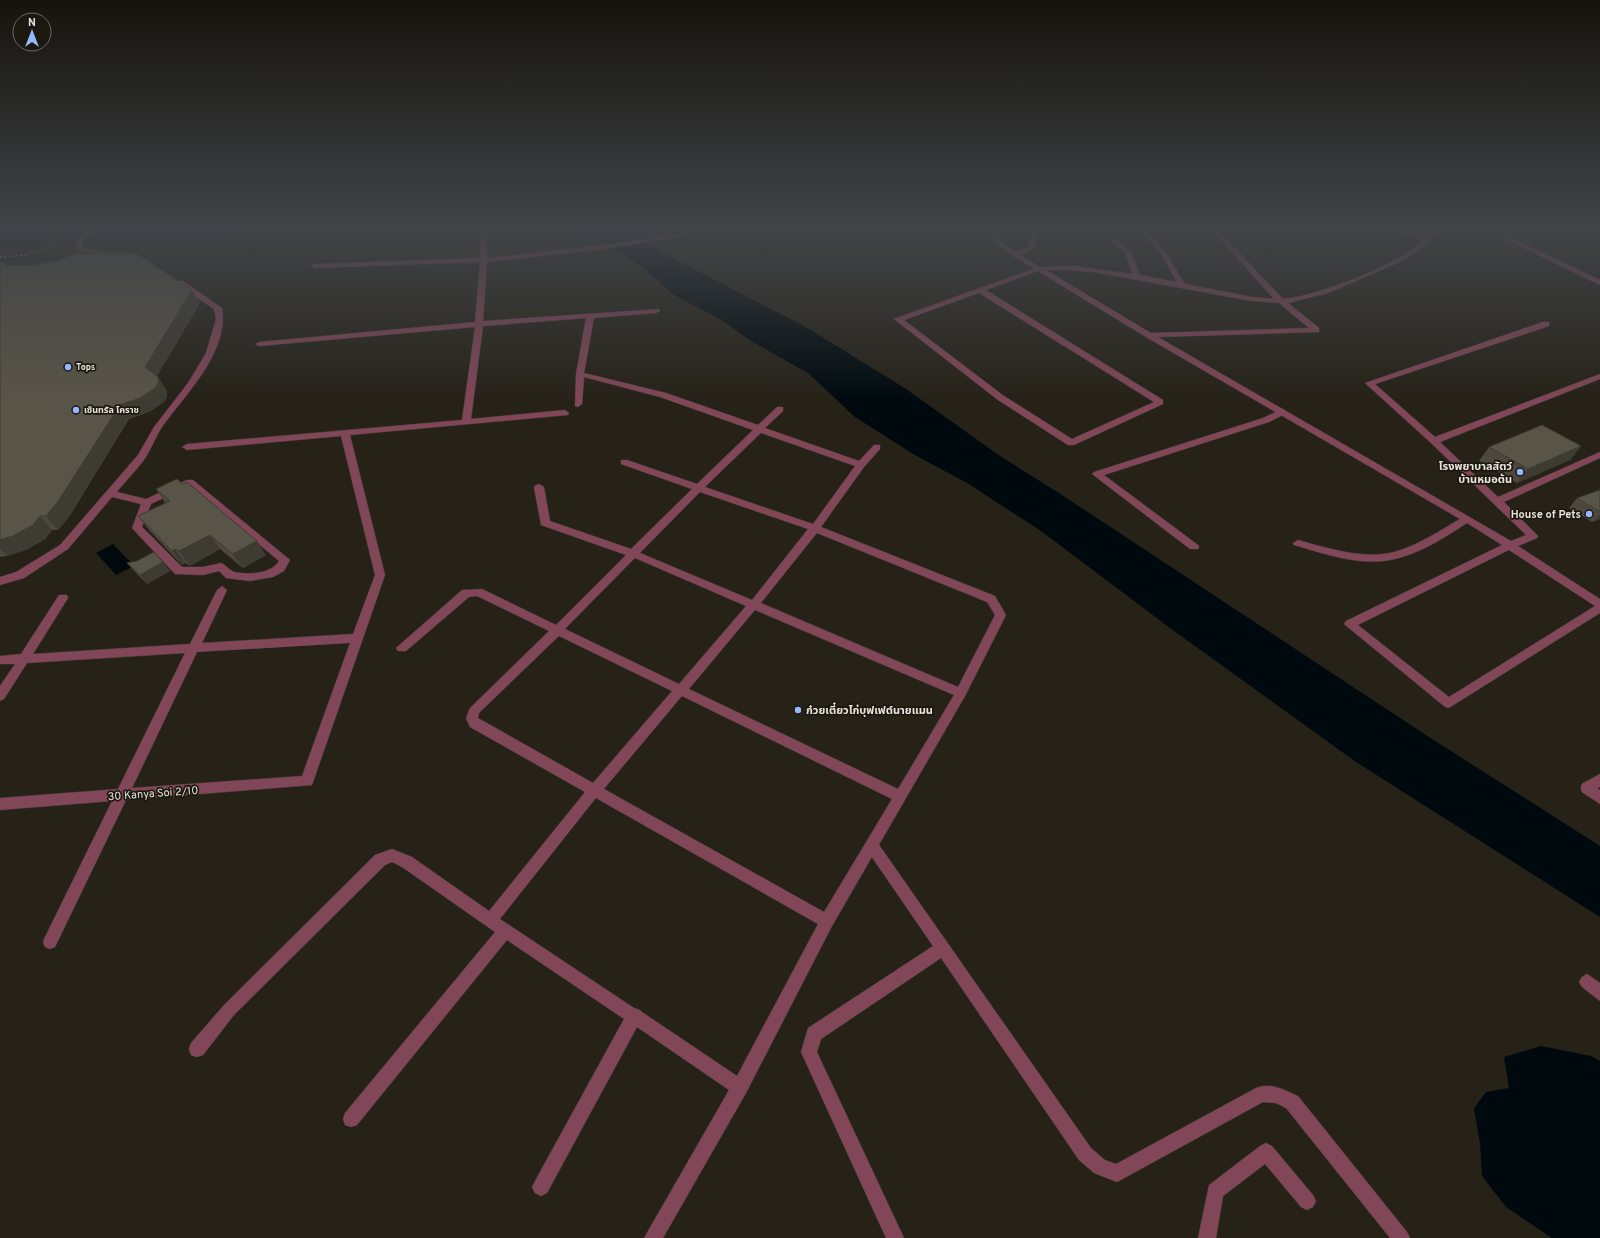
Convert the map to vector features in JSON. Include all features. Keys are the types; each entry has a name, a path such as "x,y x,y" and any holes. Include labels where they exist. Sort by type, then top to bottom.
{"street":[{"path":"0,581 20,575 64,548 142,456 158,427 192,384 210,353 220,319 218,308 184,286"},
{"path":"466,422 480,324 483,286"},
{"path":"980,290 1160,402 1071,443 1001,398 898,319 992,286"},
{"path":"1067,286 1149,335 1467,519 1510,545 1600,604"},
{"path":"1183,286 1242,297 1281,301 1306,297 1340,286"},
{"path":"1149,335 1316,330 1281,301 1267,286"},
{"path":"259,344 480,324 656,311"},
{"path":"578,404 580,374 590,317"},
{"path":"1546,324 1369,383 1434,441 1533,536 1510,545 1350,624 1448,703 1600,608"},
{"path":"580,374 662,395 861,465"},
{"path":"1434,441 1600,376"},
{"path":"780,409 758,428 558,630 474,711 472,718 474,723 827,921"},
{"path":"1194,547 1097,474 1266,420 1282,412"},
{"path":"188,447 565,413"},
{"path":"0,660 358,638 380,575 345,432"},
{"path":"490,920 594,791 754,604 815,528 861,465 877,447"},
{"path":"1498,501 1600,455"},
{"path":"624,462 815,528 991,599 1001,615 961,693 827,921 740,1087 653,1238"},
{"path":"110,493 147,502 190,482 285,560 280,568 269,574 250,577 230,575 221,567 203,571 179,571 137,528 147,502"},
{"path":"539,487 545,522 634,554 961,693"},
{"path":"1298,543 1352,556 1380,558 1391,557 1417,546 1467,519"},
{"path":"151,560 162,554"},
{"path":"50,942 222,590"},
{"path":"402,648 466,593 472,591 478,592 901,796"},
{"path":"0,696 63,598"},
{"name":"30 Kanya Soi 2/10","path":"0,804 307,781 358,638"},
{"path":"1600,780 1587,788 1600,798"},
{"path":"872,846 1085,1154 1100,1167 1117,1173 1262,1094 1276,1095 1292,1102 1401,1238"},
{"path":"197,1049 230,1010 380,860 388,856 397,856 506,931 740,1087"},
{"path":"351,1119 506,931"},
{"path":"895,1238 809,1052 814,1034 943,948"},
{"path":"1586,982 1600,992"},
{"path":"541,1187 634,1015"},
{"path":"1207,1238 1215,1190 1266,1152 1307,1201"}],"shaded area":[{"path":"664,286 726,286 804,326 906,389 1000,456 1062,495 1432,739 1600,846 1600,917 1356,762 1170,628 1041,531 967,483 913,454 855,417 808,373 751,341 720,319 674,295"},
{"path":"113,544 134,566 116,575 96,553"},
{"path":"1541,1046 1591,1056 1600,1061 1600,1238 1552,1238 1506,1207 1482,1176 1480,1144 1474,1108 1486,1092 1509,1088 1504,1057"}],"building":[{"name":"เซ็นทรัล โคราช","path":"0,286 186,286 192,290 145,367 158,377 158,383 155,388 140,398 120,405 57,503 46,516 40,516 33,525 13,536 0,540"},
{"path":"1542,425 1581,446 1528,469 1489,447"},
{"path":"177,479 183,484 187,482 257,541 233,554 210,535 179,551 175,549 172,551 138,516 170,501 156,489"},
{"path":"1600,490 1600,512 1577,498"},
{"path":"154,552 163,562 140,575 127,563 137,561"}],"place":[{"name":"Tops","path":"68,367"},
{"name":"เซ็นทรัล โคราช","path":"76,410"},
{"name":"โรงพยาบาลสัตว์ บ้านหมอต้น","path":"1520,472"},
{"name":"House of Pets","path":"1589,514"},
{"name":"ก๋วยเตี๋ยวไก่บุฟเฟต์นายแมน","path":"798,710"}]}
